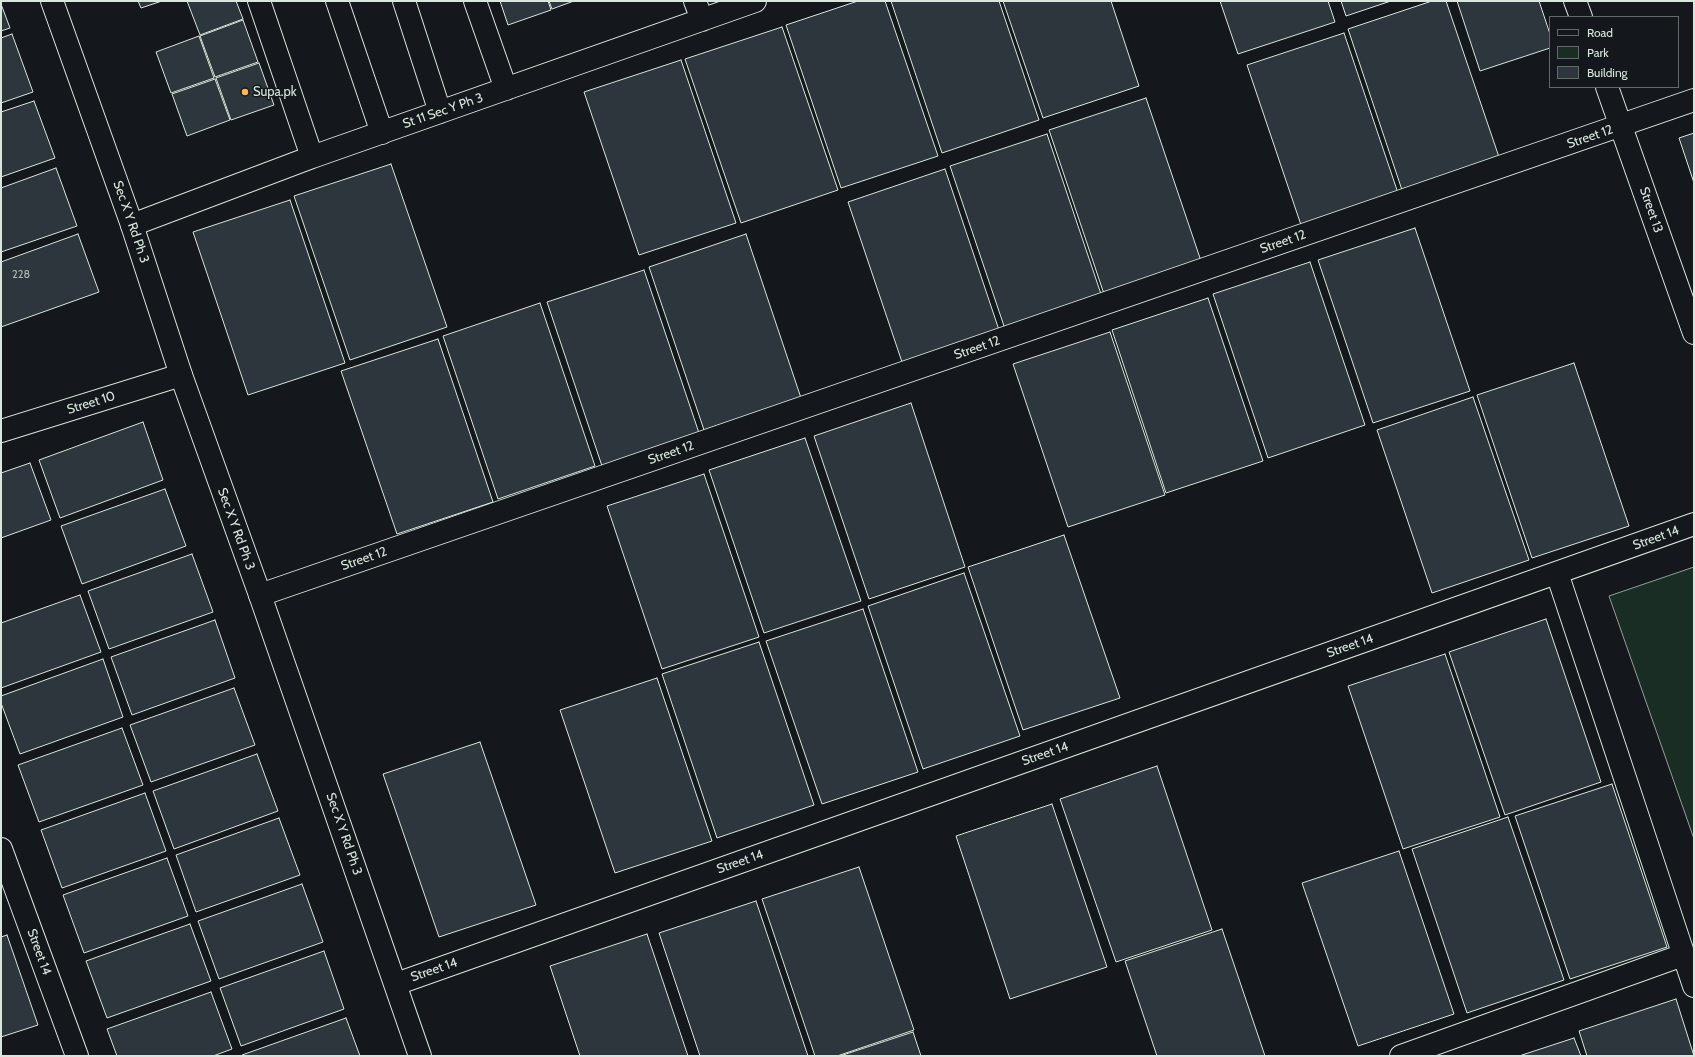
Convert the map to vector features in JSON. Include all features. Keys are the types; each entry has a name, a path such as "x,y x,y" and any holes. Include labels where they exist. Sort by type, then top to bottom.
{"street":[{"name":"Sec X Y Rd Ph 3","path":"52,1 132,225 181,375 260,595 420,1056"},
{"path":"258,1 312,157"},
{"path":"337,1 382,133"},
{"path":"404,1 440,112"},
{"path":"475,1 506,90"},
{"name":"St 11 Sec Y Ph 3","path":"132,225 312,157 506,90 698,10 755,1"},
{"path":"1575,1 1581,16"},
{"name":"Street 13","path":"1607,88 1694,333"},
{"name":"Street 12","path":"260,595 1694,100"},
{"name":"Street 10","path":"1,431 181,375"},
{"name":"Street 14","path":"396,984 1694,524"},
{"path":"1557,573 1694,986"},
{"name":"Street 14","path":"1,849 73,1055"},
{"path":"1401,1056 1683,955"}],"green space":[{"path":"1694,567 1694,839 1609,596"}],"building":[{"path":"138,1 162,1 141,8"},
{"path":"187,1 236,1 243,19 200,35"},
{"path":"500,1 548,1 551,10 508,25"},
{"path":"549,1 574,1 552,9"},
{"path":"858,1 885,1 938,156 841,188 786,25"},
{"path":"891,1 999,1 1039,120 942,153"},
{"path":"1003,1 1111,1 1139,86 1043,118"},
{"path":"1220,1 1328,1 1335,22 1238,54"},
{"path":"1341,1 1391,1 1346,16"},
{"path":"1432,1 1446,1 1500,160 1403,193 1348,29"},
{"path":"1457,1 1539,1 1549,31 1549,48 1480,71"},
{"path":"1,4 10,28 1,31"},
{"path":"243,20 258,62 215,77 200,36"},
{"path":"782,27 838,190 741,223 685,59"},
{"path":"1344,33 1399,196 1302,228 1247,65"},
{"path":"12,34 33,92 1,103 1,38"},
{"path":"199,36 214,78 171,93 156,52"},
{"path":"681,60 736,223 639,255 584,92"},
{"name":"Supa.pk","path":"259,63 274,105 231,120 216,78"},
{"path":"215,79 230,120 187,136 172,94"},
{"path":"1146,98 1201,261 1104,294 1049,130"},
{"path":"34,101 55,158 1,177 1,112"},
{"path":"1694,133 1694,183 1679,138"},
{"path":"1047,134 1102,297 1005,329 950,166"},
{"path":"391,164 447,327 350,360 294,196"},
{"path":"56,168 77,226 1,252 1,188"},
{"path":"945,169 1000,333 903,365 848,202"},
{"path":"290,200 345,363 248,395 193,232"},
{"path":"1415,228 1470,391 1373,423 1318,260"},
{"path":"78,234 99,292 1,327 1,262"},
{"path":"746,234 801,398 704,430 649,267"},
{"path":"1310,262 1365,425 1268,458 1213,294"},
{"path":"644,270 699,433 602,466 547,302"},
{"path":"1208,298 1263,461 1166,493 1112,330"},
{"path":"540,303 595,466 498,499 443,336"},
{"path":"1110,332 1165,495 1068,527 1013,364"},
{"path":"438,339 493,502 397,534 341,371"},
{"path":"1574,363 1629,526 1532,558 1477,395"},
{"path":"1473,397 1529,560 1432,593 1377,430"},
{"path":"911,403 965,567 869,599 814,436"},
{"path":"143,422 163,480 60,518 39,460"},
{"path":"805,438 861,601 764,633 709,470"},
{"path":"30,463 51,520 1,538 1,473"},
{"path":"704,474 759,637 662,669 607,506"},
{"path":"165,489 186,546 82,584 61,526"},
{"path":"1064,535 1120,698 1023,730 968,567"},
{"path":"192,554 213,612 109,649 88,591"},
{"path":"964,573 1020,736 923,769 868,606"},
{"path":"80,595 101,652 1,688 1,623"},
{"path":"863,609 918,772 822,804 766,641"},
{"path":"1546,619 1601,782 1505,815 1449,652"},
{"path":"215,620 235,678 132,715 111,657"},
{"path":"759,642 814,805 717,838 662,674"},
{"path":"1445,654 1500,817 1403,849 1348,686"},
{"path":"103,659 123,717 20,754 1,703 1,696"},
{"path":"657,678 712,841 615,873 560,710"},
{"path":"234,688 255,745 151,782 130,725"},
{"path":"122,728 143,785 39,822 18,765"},
{"path":"480,742 536,905 439,937 383,774"},
{"path":"257,754 278,811 174,849 153,791"},
{"path":"1157,766 1212,930 1116,962 1060,799"},
{"path":"1612,784 1667,947 1570,979 1515,816"},
{"path":"145,793 166,851 62,888 41,830"},
{"path":"1052,804 1107,967 1010,999 956,836"},
{"path":"1508,817 1564,980 1467,1013 1412,849"},
{"path":"279,818 300,875 196,912 176,855"},
{"path":"1399,851 1454,1014 1358,1046 1302,883"},
{"path":"167,858 188,916 84,953 63,895"},
{"path":"859,867 914,1030 837,1056 815,1056 762,899"},
{"path":"302,884 323,942 219,979 198,921"},
{"path":"756,901 808,1056 700,1056 659,933"},
{"path":"190,924 211,981 107,1018 86,961"},
{"path":"1222,929 1265,1056 1157,1056 1125,961"},
{"path":"647,934 688,1056 580,1056 550,966"},
{"path":"7,935 38,1025 1,1037 1,937"},
{"path":"324,951 344,1009 241,1046 220,988"},
{"path":"211,992 232,1049 213,1056 117,1056 107,1029"},
{"path":"1676,999 1694,1056 1587,1056 1579,1031"},
{"path":"346,1018 360,1056 242,1055"},
{"path":"913,1032 921,1056 840,1056"},
{"path":"1574,1038 1581,1056 1519,1056"}],"place":[{"name":"Supa.pk","path":"245,92"}]}
